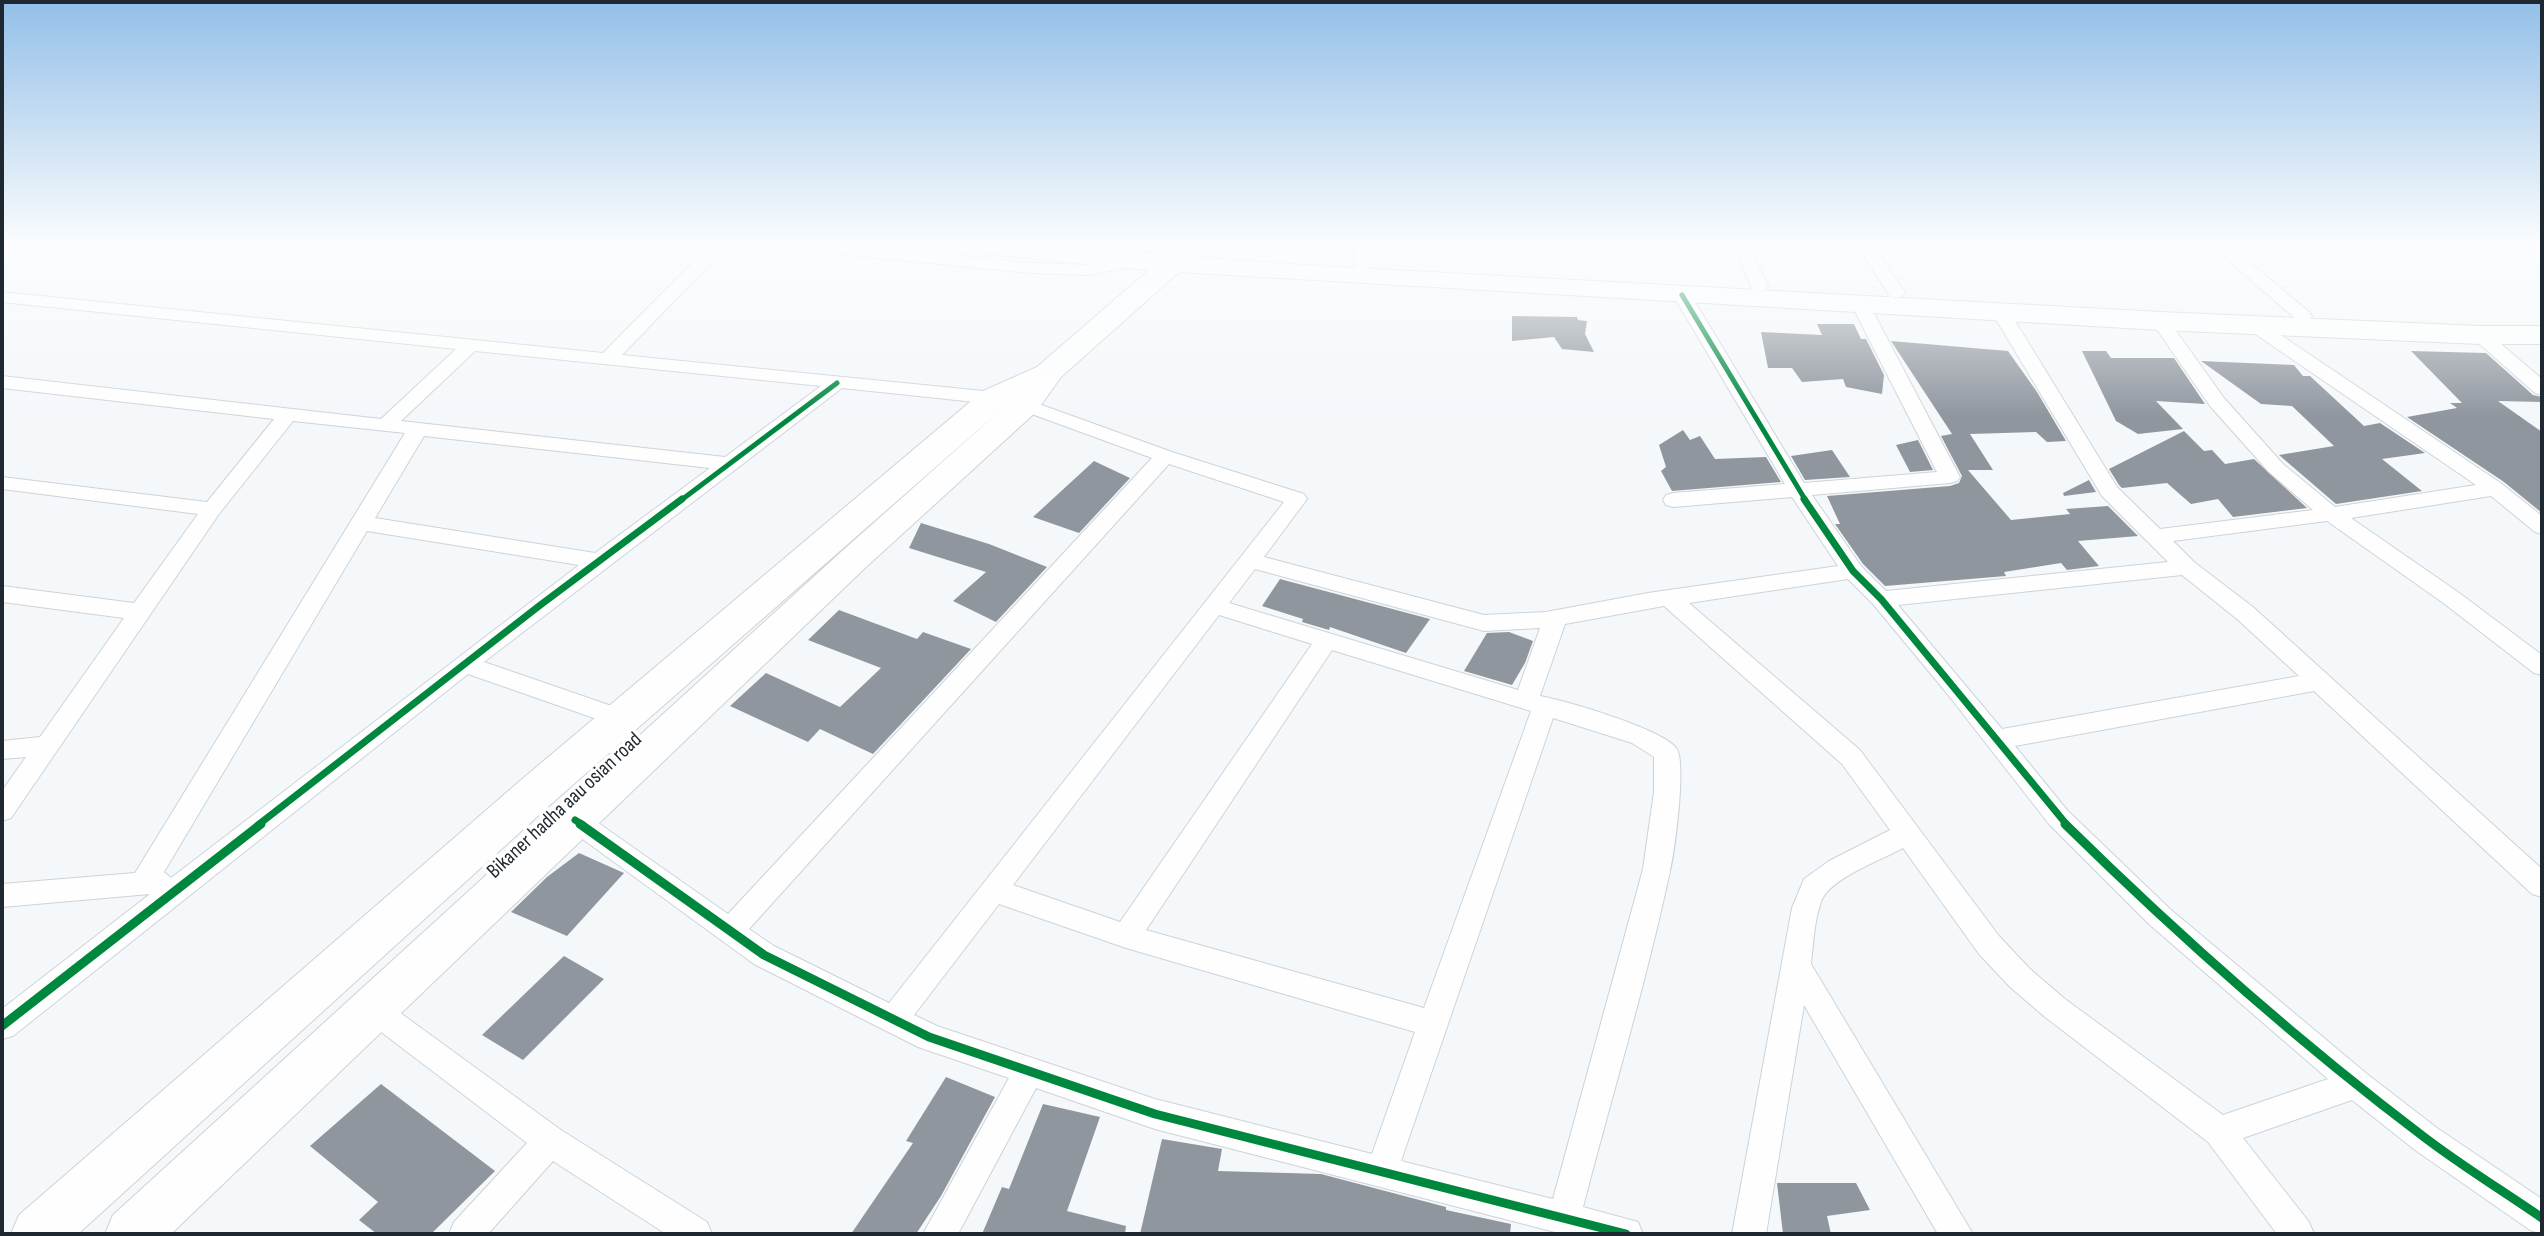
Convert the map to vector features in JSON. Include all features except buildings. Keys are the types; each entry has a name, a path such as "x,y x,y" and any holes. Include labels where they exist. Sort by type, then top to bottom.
{"main road":[{"name":"Bikaner hadha aau osian road","path":"38,1234 536,792 1050,371 1130,301"},
{"path":"1826,301 2160,321 2480,335 2537,326"},
{"path":"2032,301 2537,326"},
{"name":"Bikaner hadha aau osian road","path":"132,1234 853,560 1009,402"}],"street":[{"path":"39,301 474,344 1009,402 1297,499 893,1020"},
{"path":"608,358 665,301"},
{"path":"1685,301 1797,488 1853,571 1881,599 2058,817 2160,917 2356,1084 2426,1139 2542,1218"},
{"path":"2285,301 2303,316"},
{"path":"1673,500 1950,477 1859,302"},
{"path":"2000,311 2109,491 2153,537 2245,613 2542,886"},
{"path":"2160,321 2217,402 2276,468 2331,514 2450,597 2542,667"},
{"path":"2254,325 2495,489 2542,527"},
{"path":"2480,335 2542,389"},
{"path":"386,425 474,344"},
{"path":"2,382 729,464"},
{"path":"2,1026 465,664 837,383"},
{"path":"2,811 212,509 288,414"},
{"path":"144,883 418,429"},
{"path":"729,932 1165,456"},
{"path":"2,482 212,509"},
{"path":"2153,537 2495,489"},
{"path":"361,523 599,561"},
{"path":"1250,560 1484,623 1555,619 1669,598 1853,571"},
{"path":"1881,599 2186,566"},
{"path":"2,594 140,612"},
{"path":"1669,598 1851,757 1989,944 2020,978 2055,1008 2219,1131 2297,1234"},
{"path":"1214,606 1641,736 1667,753 1667,792 1657,869 1564,1219"},
{"path":"1381,1172 1433,1024 1536,704 1555,619"},
{"path":"1126,936 1327,640"},
{"path":"465,664 624,719"},
{"path":"1995,740 2320,681"},
{"path":"2,750 46,746"},
{"path":"575,820 764,955 929,1037 1155,1114 1626,1234"},
{"path":"1749,1234 1806,908 1814,887 1839,869 1908,832"},
{"path":"2,895 189,879"},
{"path":"993,890 1126,936 1433,1024"},
{"path":"1797,967 1956,1234"},
{"path":"374,1010 550,1141 695,1234"},
{"path":"940,1234 1028,1071"},
{"path":"2219,1131 2356,1084"},
{"path":"466,1234 550,1141"}],"cycle path":[{"path":"1685,301 1797,488 1853,571 1881,599 1953,685 2058,817 2160,917 2356,1084 2426,1139 2542,1218"},
{"path":"2,1026 539,606 837,383"},
{"path":"575,820 764,955 929,1037 1155,1114 1626,1234"}]}
